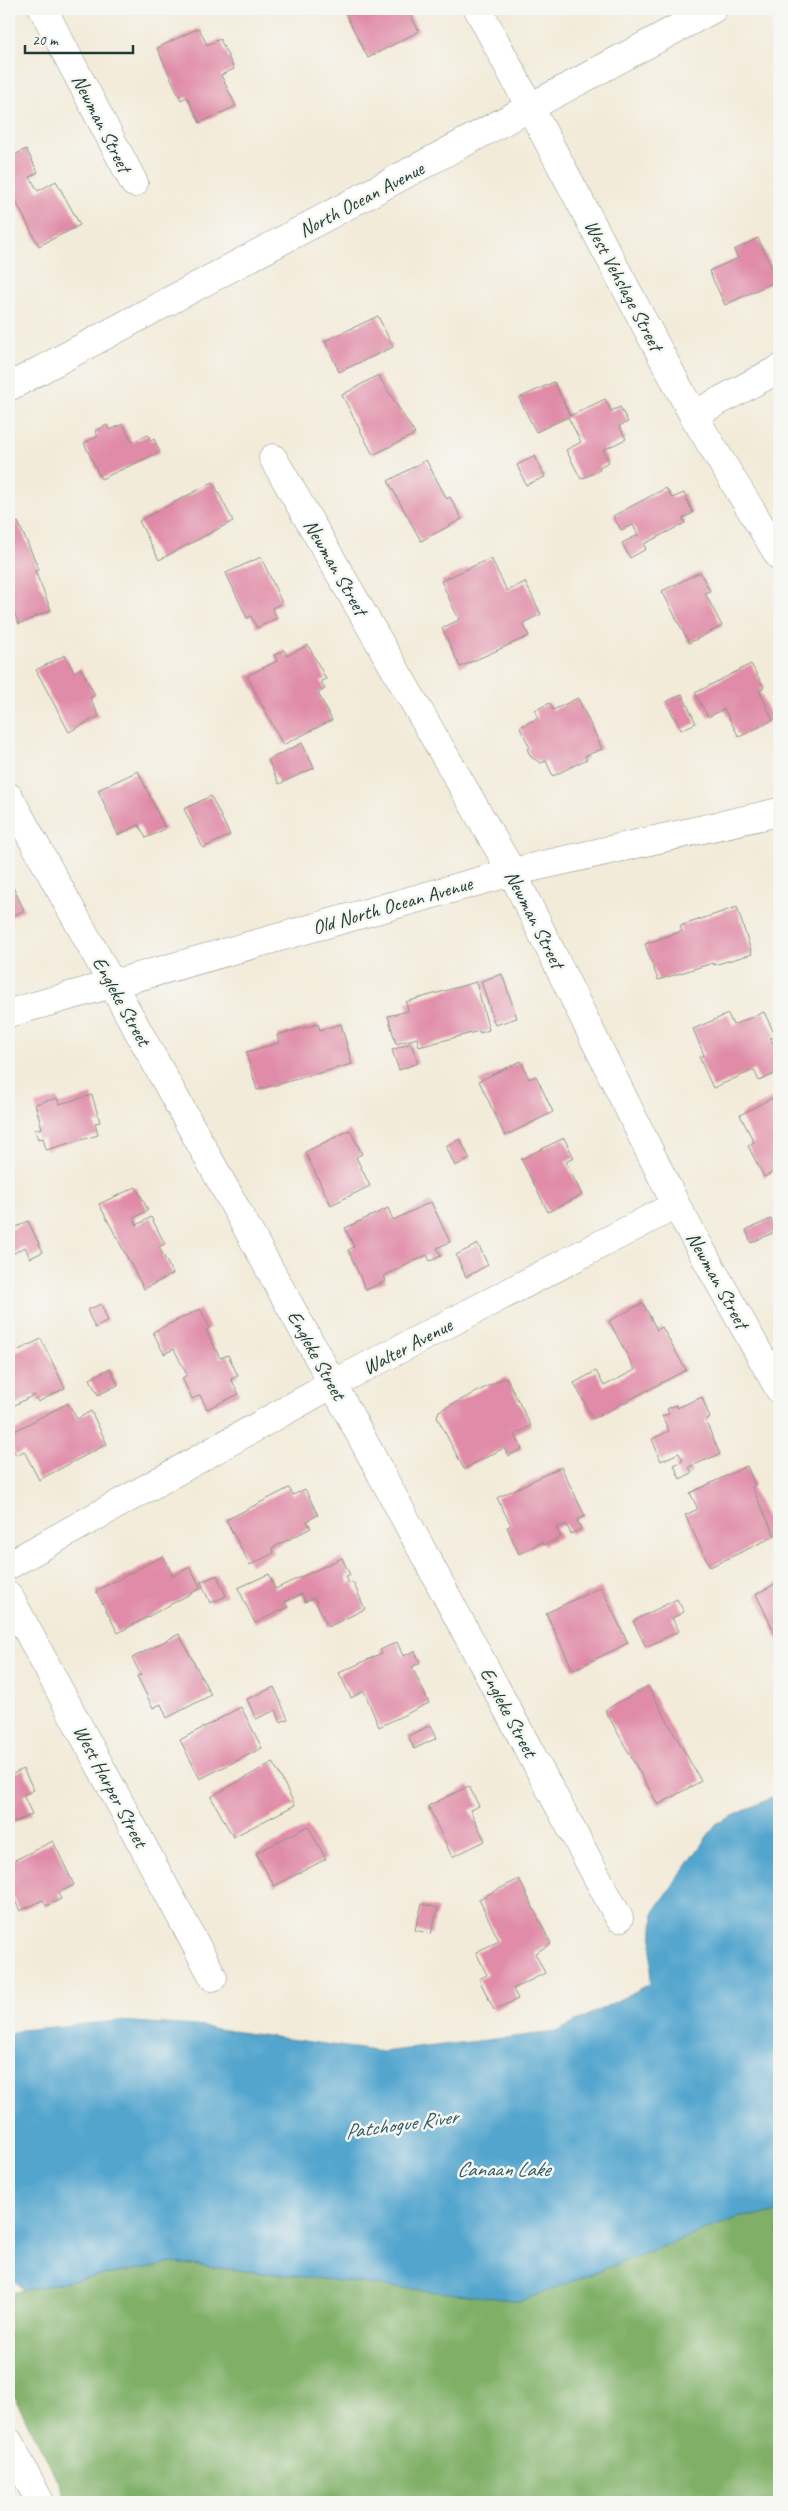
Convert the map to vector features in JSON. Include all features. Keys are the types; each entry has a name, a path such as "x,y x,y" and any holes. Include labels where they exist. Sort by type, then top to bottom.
{"street":[{"name":"Newman Street","path":"43,9 134,183"},
{"name":"West Vehslage Street","path":"478,9 694,415 779,556"},
{"name":"North Ocean Avenue","path":"9,387 713,9"},
{"path":"694,415 779,369"},
{"name":"Newman Street","path":"273,458 512,872 676,1205 779,1389"},
{"name":"Engleke Street","path":"9,797 333,1384 619,1918"},
{"name":"Old North Ocean Avenue","path":"9,1013 512,872 779,812"},
{"name":"Walter Avenue","path":"9,1565 333,1384 676,1205"},
{"name":"West Harper Street","path":"9,1596 213,1977"},
{"path":"9,2442 40,2502"}],"green space":[{"path":"779,2213 779,2502 69,2502 9,2387 9,2294 23,2290 173,2263 446,2292 740,2217"}],"water":[{"name":"Canaan Lake","path":"778,1795 779,2213 740,2217 521,2301 173,2263 23,2290 9,2274 9,2035 21,2030 118,2021 196,2026 382,2052 556,2032 650,1984 654,1912 716,1824"}],"building":[{"path":"343,9 407,9 419,31 368,58"},
{"path":"199,28 207,45 220,39 234,69 221,75 236,106 200,123 187,97 181,100 157,48"},
{"path":"26,149 38,172 30,177 38,191 56,181 80,225 39,246 16,202 9,205 9,158"},
{"path":"758,238 778,280 725,305 709,271 738,258 734,250"},
{"path":"378,316 393,347 339,372 325,341"},
{"path":"378,375 415,434 373,455 342,395"},
{"path":"554,382 570,416 605,399 611,411 620,407 628,422 619,426 626,439 603,450 609,462 599,467 600,470 581,479 566,450 581,442 568,417 536,432 519,398"},
{"path":"123,424 132,442 148,435 151,441 154,439 160,452 101,479 84,443 98,436 95,431 107,425 110,430"},
{"path":"535,456 545,477 526,485 517,465"},
{"path":"426,460 447,499 450,497 462,519 421,541 388,481"},
{"path":"213,482 233,521 159,560 139,521"},
{"path":"666,488 672,498 684,493 693,513 683,518 685,523 644,544 646,549 630,558 622,543 638,535 633,525 621,530 613,516"},
{"path":"18,522 39,569 35,571 51,610 19,624 9,602 9,526"},
{"path":"261,557 282,603 272,608 277,618 257,628 251,616 247,618 226,573"},
{"path":"491,558 507,591 525,582 541,614 523,623 529,636 460,667 442,628 459,620 441,581"},
{"path":"700,572 710,591 705,593 722,626 689,643 662,591"},
{"path":"308,645 326,679 321,681 325,689 318,693 332,720 283,745 247,676 277,661 274,655 284,650 287,656"},
{"path":"65,655 74,672 81,668 95,695 90,698 99,716 69,732 36,670"},
{"path":"751,664 764,687 759,690 773,720 739,737 724,709 708,717 695,693"},
{"path":"682,694 696,723 681,730 666,702"},
{"path":"578,698 602,749 585,756 587,759 553,776 546,761 541,763 531,757 527,749 530,748 520,727 538,718 535,710 550,703 553,710"},
{"path":"302,743 314,768 279,784 268,760"},
{"path":"138,771 165,829 146,838 139,825 118,835 98,790"},
{"path":"211,796 230,835 203,848 184,809"},
{"path":"9,879 24,910 9,918"},
{"path":"737,907 752,954 714,965 713,963 658,980 645,944 682,931 680,926"},
{"path":"502,974 517,1018 495,1025 481,981"},
{"path":"476,982 489,1030 419,1047 417,1038 396,1044 388,1016 408,1011 406,1002"},
{"path":"764,1012 776,1037 770,1038 773,1043 779,1040 779,1072 759,1081 754,1070 713,1088 699,1057 704,1055 693,1029 728,1014 733,1025"},
{"path":"318,1024 320,1030 341,1024 352,1064 257,1090 246,1052 279,1043 277,1035"},
{"path":"411,1043 418,1063 399,1070 392,1050"},
{"path":"521,1061 529,1079 536,1076 553,1112 505,1136 479,1081"},
{"path":"92,1095 100,1122 95,1123 98,1135 46,1150 43,1138 38,1139 35,1130 42,1128 35,1104 57,1098 59,1104"},
{"path":"772,1098 779,1112 779,1169 764,1177 748,1146 754,1142 740,1115"},
{"path":"350,1130 362,1154 356,1157 370,1186 331,1205 305,1152"},
{"path":"564,1138 574,1158 566,1162 582,1195 548,1212 521,1159"},
{"path":"460,1139 470,1159 455,1166 446,1146"},
{"path":"136,1187 148,1210 134,1218 137,1225 151,1217 165,1244 159,1247 173,1274 144,1289 99,1204"},
{"path":"431,1202 450,1242 437,1248 441,1256 430,1261 427,1255 384,1276 386,1281 366,1290 348,1250 354,1247 345,1228 388,1208 393,1220"},
{"path":"771,1219 777,1231 751,1243 746,1230"},
{"path":"28,1221 43,1252 30,1258 25,1247 9,1256 9,1231"},
{"path":"478,1244 488,1265 466,1277 456,1255"},
{"path":"643,1303 657,1330 662,1327 686,1370 593,1419 574,1383 596,1371 604,1386 635,1370 609,1321"},
{"path":"101,1304 108,1321 95,1328 87,1310"},
{"path":"200,1309 210,1328 206,1330 220,1358 228,1355 238,1376 231,1379 239,1394 207,1409 200,1395 192,1399 182,1378 187,1375 174,1349 164,1354 153,1332"},
{"path":"41,1339 65,1388 38,1402 34,1395 9,1408 9,1355"},
{"path":"110,1368 118,1385 98,1395 90,1379"},
{"path":"506,1377 531,1426 515,1434 522,1449 508,1456 504,1448 464,1469 437,1417 439,1411"},
{"path":"702,1397 710,1418 705,1420 720,1454 689,1467 692,1473 680,1479 674,1465 683,1461 679,1453 661,1461 652,1439 669,1431 662,1416 669,1414 667,1409 676,1405 677,1408"},
{"path":"68,1403 77,1419 91,1411 107,1444 39,1480 24,1451 16,1455 9,1441 9,1434"},
{"path":"747,1466 755,1485 752,1487 775,1536 710,1567 685,1515 698,1509 690,1493"},
{"path":"561,1467 585,1516 577,1520 581,1529 571,1534 566,1524 556,1528 561,1537 544,1545 542,1542 519,1554 507,1527 511,1525 497,1498"},
{"path":"289,1488 293,1495 305,1489 318,1515 307,1521 311,1528 272,1548 274,1553 250,1565 226,1520"},
{"path":"163,1556 173,1576 190,1567 201,1588 118,1633 96,1591"},
{"path":"342,1558 350,1575 346,1576 349,1584 353,1582 365,1609 328,1627 314,1598 305,1602 302,1594 285,1602 288,1607 255,1623 238,1588 269,1574 275,1589"},
{"path":"217,1575 226,1596 210,1603 201,1582"},
{"path":"779,1582 779,1642 756,1594"},
{"path":"601,1587 628,1643 573,1670 546,1613"},
{"path":"677,1599 684,1612 672,1618 679,1631 646,1647 633,1621"},
{"path":"179,1634 211,1695 167,1718 161,1704 153,1708 137,1676 141,1675 132,1658"},
{"path":"397,1642 403,1656 415,1651 420,1663 412,1667 429,1703 379,1727 364,1691 351,1698 339,1673 382,1653 380,1650"},
{"path":"648,1686 701,1781 658,1805 605,1710"},
{"path":"274,1687 288,1719 281,1722 276,1710 256,1719 247,1699"},
{"path":"241,1707 262,1748 200,1779 180,1740"},
{"path":"431,1725 437,1738 414,1749 408,1736"},
{"path":"273,1762 295,1805 233,1837 211,1797"},
{"path":"23,1769 34,1790 23,1795 32,1814 9,1825 9,1771 11,1775"},
{"path":"469,1786 479,1806 470,1810 485,1841 452,1857 428,1806"},
{"path":"308,1826 326,1859 274,1886 256,1853"},
{"path":"53,1841 74,1885 58,1893 61,1899 46,1906 43,1900 20,1911 9,1888 9,1863"},
{"path":"519,1879 551,1944 535,1953 545,1973 513,1989 518,1999 494,2010 479,1979 487,1975 476,1952 499,1941 479,1899"},
{"path":"422,1904 438,1908 431,1934 415,1930"}],"water label":[{"name":"Patchogue River","path":"401,2124"}]}
